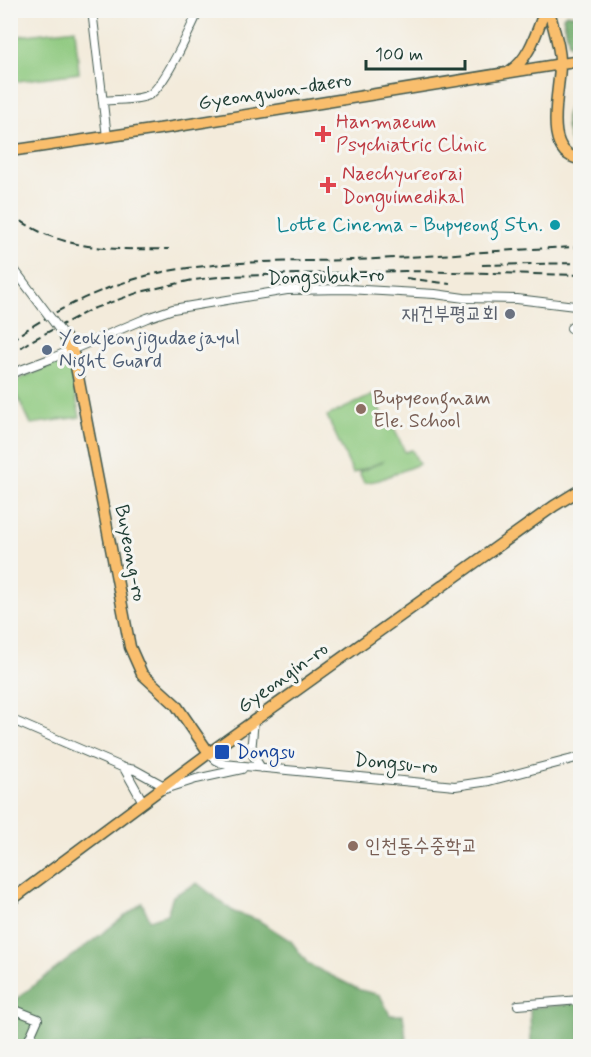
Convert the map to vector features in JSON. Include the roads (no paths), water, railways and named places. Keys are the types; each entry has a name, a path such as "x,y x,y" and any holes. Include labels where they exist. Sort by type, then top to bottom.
{"main road":[{"path":"547,10 561,64 557,93 557,136 562,150 569,156 580,159"},
{"path":"507,73 518,66 525,57 547,10"},
{"name":"Gyeongwon-daero","path":"10,151 580,61"},
{"name":"Buyeong-ro","path":"65,337 72,349 130,647 142,674 176,705 209,753"},
{"name":"Gyeongin-ro","path":"10,901 254,720 551,508 580,490"}],"street":[{"path":"92,10 108,137"},
{"path":"102,101 146,96 154,91 164,79 199,10"},
{"path":"10,264 65,337"},
{"name":"Dongsubuk-ro","path":"10,374 174,309 287,290 345,289 435,294 464,298 517,299 576,306 580,313"},
{"path":"571,328 580,321"},
{"path":"10,719 124,768 135,770 160,789 257,767 250,752 254,720"},
{"name":"Dongsu-ro","path":"209,753 224,764 455,786 489,781 580,757"},
{"path":"124,768 143,802"},
{"path":"518,1005 580,1000"},
{"path":"10,1008 38,1019 26,1047"}],"railway":[{"path":"10,213 47,235 86,246 169,249"},
{"path":"10,341 45,318 103,290 143,277 187,268 234,263 381,259 580,247"},
{"path":"482,265 580,263"},
{"path":"10,355 29,342 92,309 140,292 193,280 228,276 405,271 580,275"},
{"path":"406,278 450,284"}],"place":[{"name":"Hanmaeum Psychiatric Clinic","path":"323,134"},
{"name":"Naechyureorai Donguimedikal","path":"328,185"},
{"name":"Lotte Cinema - Bupyeong Stn.","path":"555,225"},
{"name":"재건부평교회","path":"510,314"},
{"name":"Yeokjeonjigudaejayul Night Guard","path":"47,350"},
{"name":"Bupyeongnam Ele. School","path":"361,409"},
{"name":"Dongsu","path":"222,752"},
{"name":"인천동수중학교","path":"353,846"}]}
